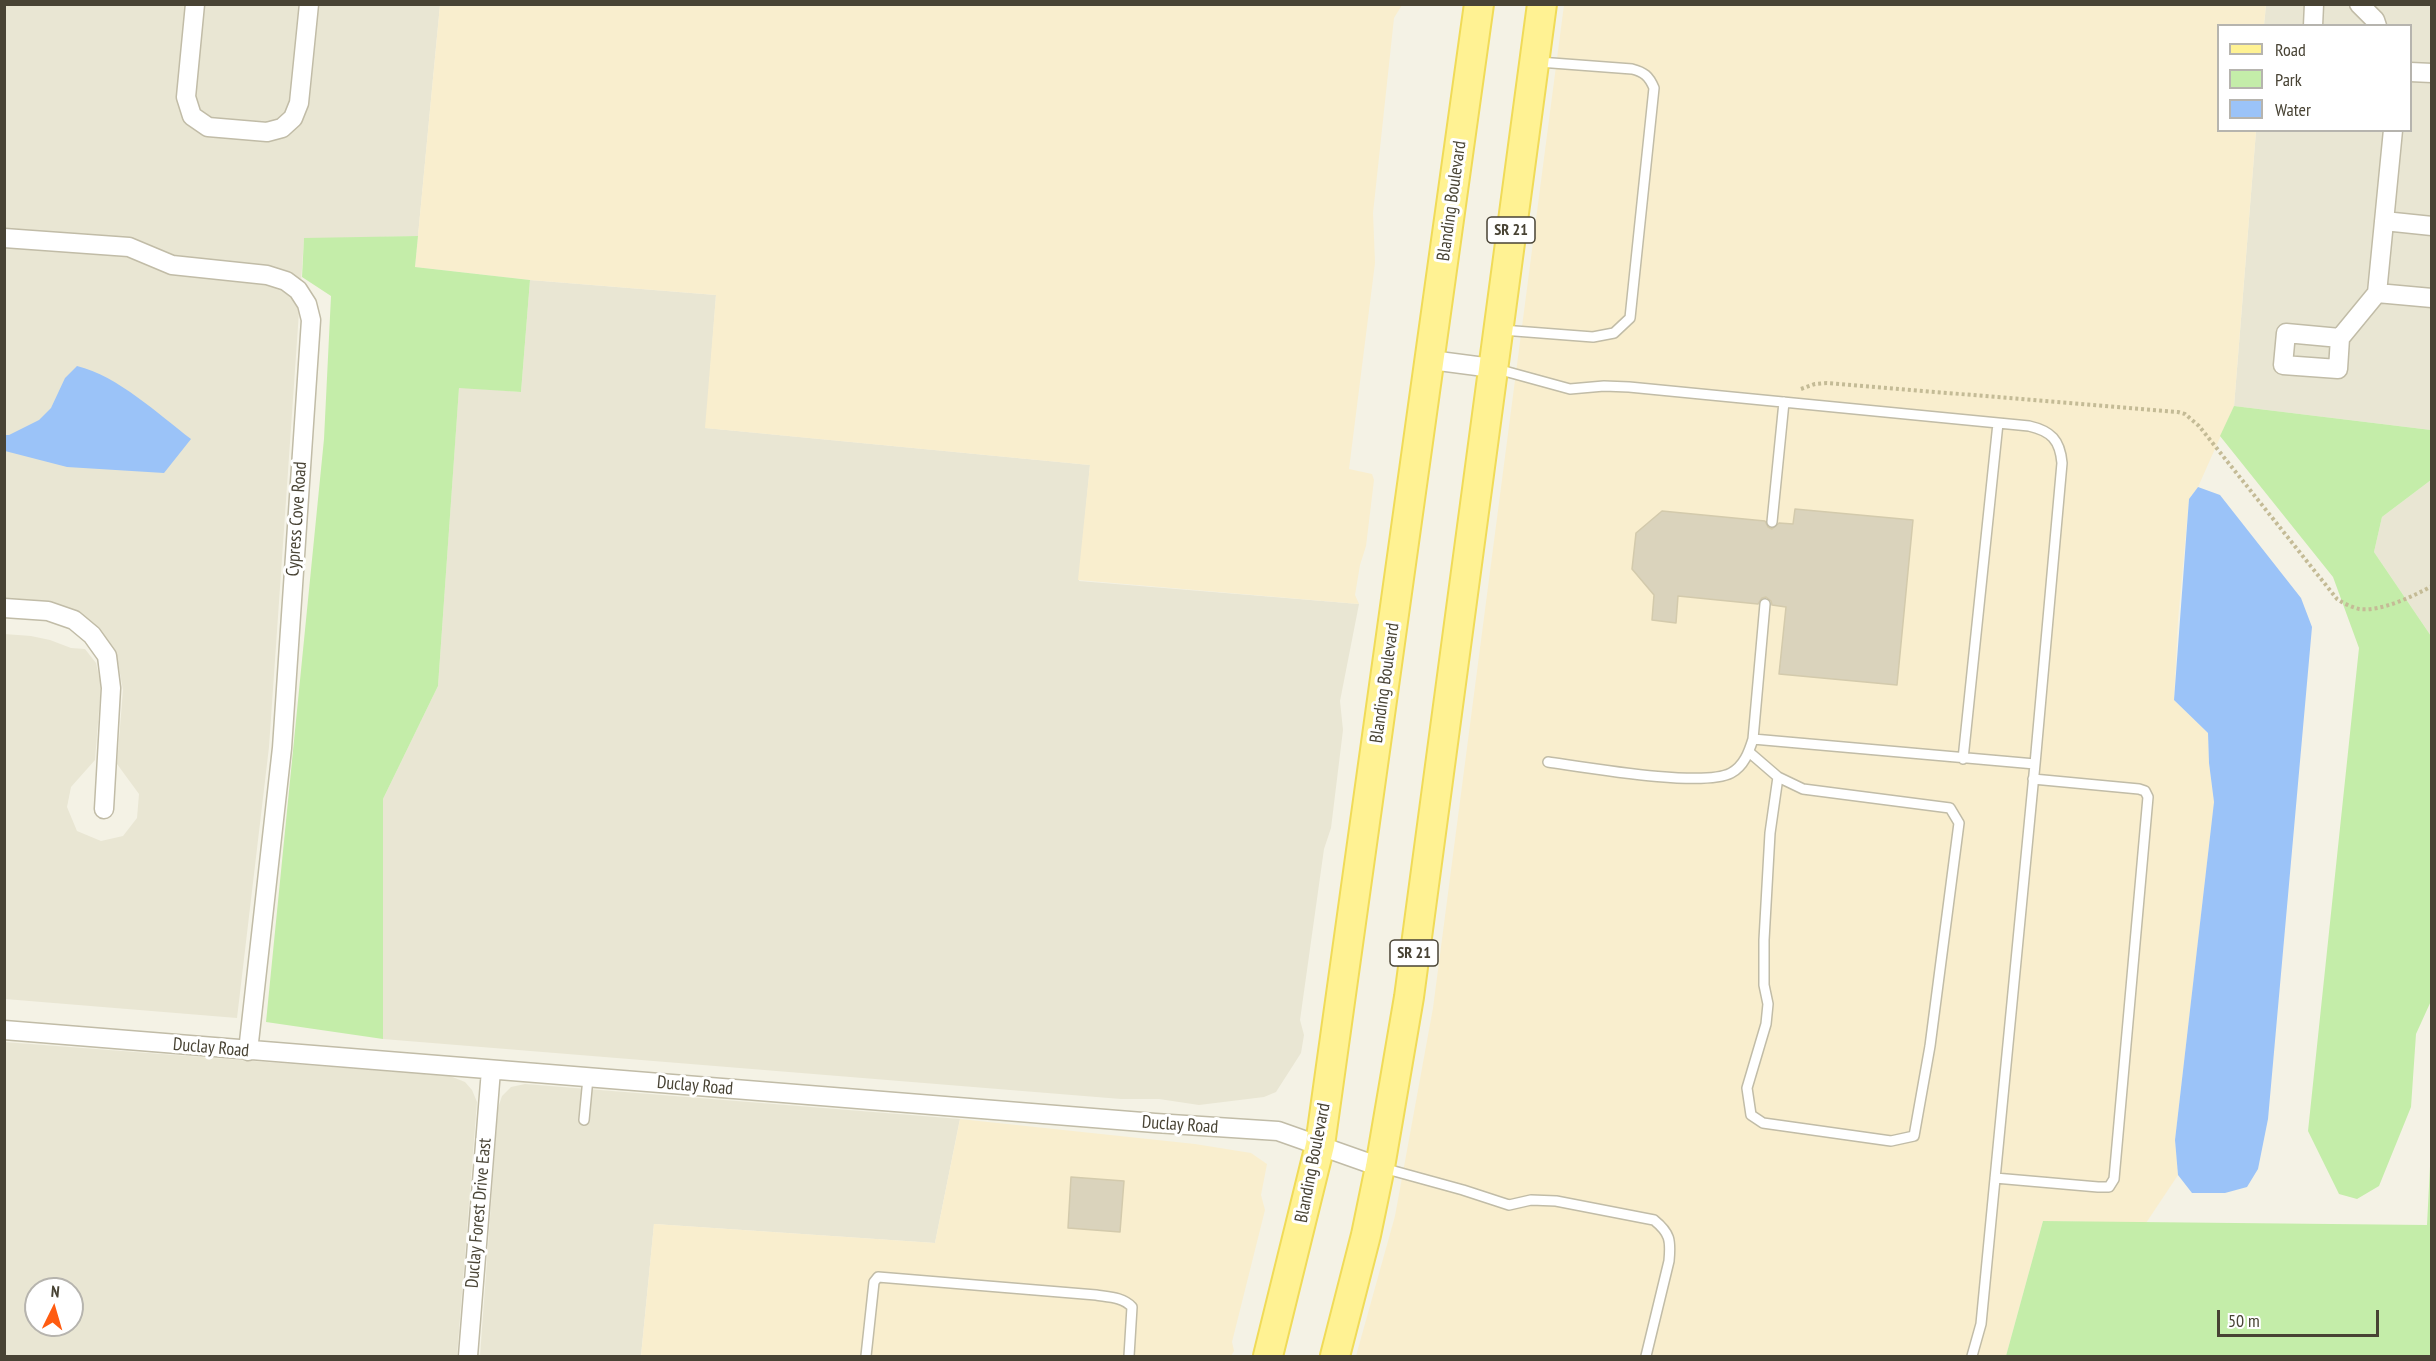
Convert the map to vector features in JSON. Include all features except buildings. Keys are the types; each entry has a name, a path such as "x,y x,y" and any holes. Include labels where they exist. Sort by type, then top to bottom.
{"main road":[{"name":"Blanding Boulevard","path":"1268,1356 1320,1145 1479,4"},
{"name":"SR 21","path":"1335,1356 1366,1235 1380,1167 1408,997 1542,4"}],"street":[{"path":"195,4 186,97 192,116 208,127 267,132 282,128 293,118 299,103 309,4"},
{"path":"2313,24 2314,4"},
{"path":"2359,4 2376,24"},
{"path":"2412,72 2432,73"},
{"path":"2340,338 2378,293 2393,132"},
{"path":"2384,221 2432,226"},
{"name":"Cypress Cove Road","path":"4,238 129,247 171,265 267,275 286,281 298,290 307,304 311,320 282,748 248,1051"},
{"path":"2378,293 2432,298"},
{"path":"1431,360 1492,368"},
{"path":"4,608 48,611 74,620 92,635 107,656 111,688 104,809"},
{"name":"Duclay Road","path":"4,1030 1278,1131 1380,1167"},
{"name":"Duclay Forest Drive East","path":"468,1356 491,1070"}],"lane":[{"path":"1497,330 1593,337 1614,333 1630,318 1654,88 1650,78 1644,72 1632,69 1534,61"},
{"path":"1492,368 1569,389 1604,386 2029,426 2049,433 2057,440 2061,449 2062,463 2034,780 1981,1324 1972,1356"},
{"path":"1772,522 1784,402"},
{"path":"1963,759 1998,423"},
{"path":"1548,762 1674,777 1705,778 1732,773 1749,752 1753,739 1765,604"},
{"path":"1753,739 2035,764"},
{"path":"1749,752 1778,777 1803,789 1950,808 1959,823 1930,1046 1914,1136 1891,1141 1762,1123 1751,1115 1747,1088 1766,1024 1768,1004 1764,985 1764,940 1770,832 1778,777"},
{"path":"1995,1178 2098,1187 2109,1187 2114,1179 2148,797 2145,791 2139,789 2034,780"},
{"path":"584,1120 588,1078"},
{"path":"1380,1167 1509,1205 1531,1200 1556,1201 1654,1220 1665,1230 1670,1245 1669,1261 1646,1356"},
{"path":"866,1356 874,1282 878,1277 1096,1295 1118,1299 1132,1307 1129,1356"}],"path":[{"path":"1784,402 1803,387 1827,383 2178,412 2185,414 2199,426 2337,599 2360,609 2378,607 2413,597 2432,586"}],"shaded area":[{"path":"5,5 440,5 418,236 304,239 269,747 237,1018 5,999 4,634 31,636 71,648 85,649 96,663 101,685 95,760 71,787 67,807 77,831 101,841 123,836 137,818 139,794 117,764 123,690 117,657 99,629 77,612 49,602 5,598"},
{"path":"440,5 1402,5 1394,18 1373,213 1375,263 1349,469 1372,474 1374,480 1366,546 1355,595 1359,604 1078,580 1090,465 705,428 716,295 530,280 415,267"},
{"path":"1564,5 2266,5 2264,24 2217,24 2217,132 2256,132 2234,406 2198,487 2189,499 2178,620 2174,700 2208,733 2214,802 2175,1140 2178,1175 2146,1223 2043,1221 2006,1356 1356,1356 1395,1216 1433,1008"},
{"path":"2266,5 2431,5 2431,430 2234,406 2256,132 2412,132 2412,24 2264,24"},
{"path":"530,280 716,295 706,428 1090,465 1079,581 1359,604 1340,701 1343,730 1331,828 1324,849 1300,1020 1304,1035 1301,1053 1276,1092 1264,1097 1199,1105 1159,1099 1121,1099 383,1039 383,799 438,686 459,387 521,392"},
{"path":"2431,480 2431,636 2374,552 2382,517"},
{"path":"4,1042 450,1076 465,1082 472,1090 477,1102 457,1356 5,1356"},
{"path":"525,1084 960,1119 935,1243 654,1224 641,1356 480,1356 498,1108 502,1096 511,1087"},
{"path":"960,1119 1195,1144 1251,1153 1267,1164 1261,1195 1265,1210 1232,1342 1234,1351 1231,1356 641,1356 654,1224 935,1243"}],"green space":[{"path":"418,236 415,267 530,280 521,392 459,388 438,686 383,799 383,1039 266,1022 324,439 331,296 302,277 304,238"},
{"path":"2234,406 2431,430 2431,480 2382,517 2374,552 2431,636 2431,1001 2416,1034 2411,1107 2379,1186 2357,1199 2339,1194 2308,1131 2359,648 2333,577 2220,436"},
{"path":"2431,1147 2431,1356 2006,1356 2043,1221 2427,1225"}],"water":[{"path":"77,366 107,378 122,387 191,439 164,473 67,467 5,451 5,435 39,420 51,408 65,378"},
{"path":"2198,487 2220,495 2301,598 2312,627 2268,1119 2258,1169 2247,1187 2225,1193 2192,1193 2178,1175 2175,1140 2214,802 2208,733 2174,700 2189,499"}]}
